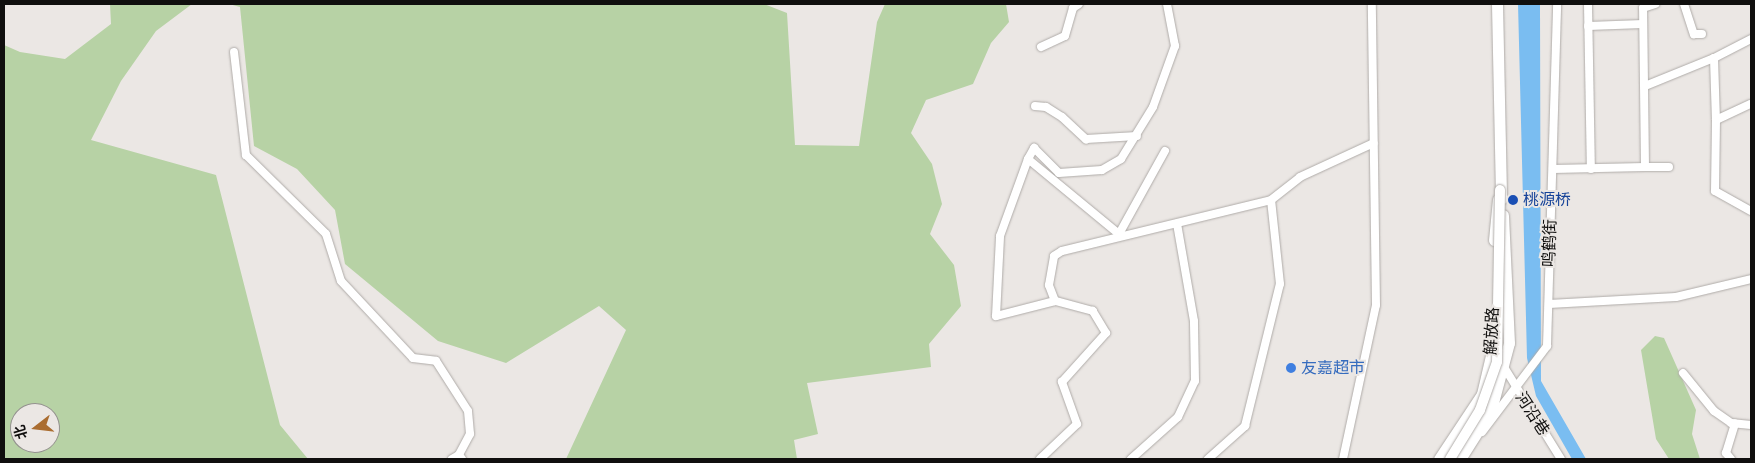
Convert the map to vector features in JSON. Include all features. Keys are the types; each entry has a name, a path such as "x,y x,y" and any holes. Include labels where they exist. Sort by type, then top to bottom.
{"main road":[{"name":"解放路","path":"1462,457 1491,410 1509,343 1508,266 1500,190 1497,4"},
{"name":"解放路","path":"1439,459 1478,401 1494,352 1494,214 1500,190"},
{"path":"1450,459 1480,410 1497,362 1500,190"}],"street":[{"path":"1041,47 1065,36 1073,8 1079,4"},
{"path":"1040,459 1077,424 1062,382 1106,333 1093,311 1055,301 996,316 1000,236 1028,158 1034,148 1059,173 1102,170 1122,159 1153,107 1175,46 1167,4"},
{"path":"1343,459 1376,305 1372,4"},
{"name":"鸣鹤街","path":"1462,457 1517,391 1543,353 1549,304 1556,4"},
{"path":"1588,4 1590,169"},
{"path":"1645,166 1643,6 1655,4"},
{"path":"1684,4 1694,34 1702,34"},
{"path":"1588,26 1644,24"},
{"path":"1645,86 1714,58 1751,39"},
{"path":"234,52 246,155 326,234 341,281 414,358 436,361 468,411 470,434 460,457 452,459"},
{"path":"1714,58 1716,120 1711,168 1715,191 1751,211"},
{"path":"1716,120 1751,104"},
{"path":"1035,106 1046,107 1062,117 1086,140 1137,136"},
{"path":"1055,301 1049,285 1054,256 1119,234 1177,224 1271,200 1300,177 1374,143"},
{"path":"1119,234 1165,150"},
{"path":"1028,158 1119,234"},
{"path":"1553,169 1669,167"},
{"path":"1208,459 1245,426 1280,284 1271,200"},
{"path":"1131,459 1178,417 1195,381 1194,321 1177,224"},
{"path":"1549,304 1676,297 1751,279"},
{"name":"河沿巷","path":"1504,367 1517,391 1561,459"},
{"path":"1683,373 1714,412 1735,423 1751,425"},
{"path":"1731,459 1726,453 1735,423"}],"green space":[{"path":"110,4 192,4 156,31 121,81 91,140 216,175 280,425 308,459 4,459 4,45 20,52 65,59 111,24"},
{"path":"229,4 764,4 787,13 795,145 859,146 877,22 885,4 1006,4 1009,22 991,43 973,84 926,100 911,133 932,164 942,204 930,234 954,265 961,306 929,344 931,367 807,383 818,434 794,440 797,459 566,459 626,330 599,306 506,363 438,341 345,264 335,210 297,169 254,146 240,7"},
{"path":"1655,336 1664,338 1696,410 1692,434 1700,459 1669,459 1656,439 1641,350"}],"water":[{"path":"1518,4 1540,4 1541,381 1586,459 1572,459 1536,396 1527,358"}],"place":[{"name":"桃源桥","path":"1513,200"},
{"name":"友嘉超市","path":"1291,368"}]}
